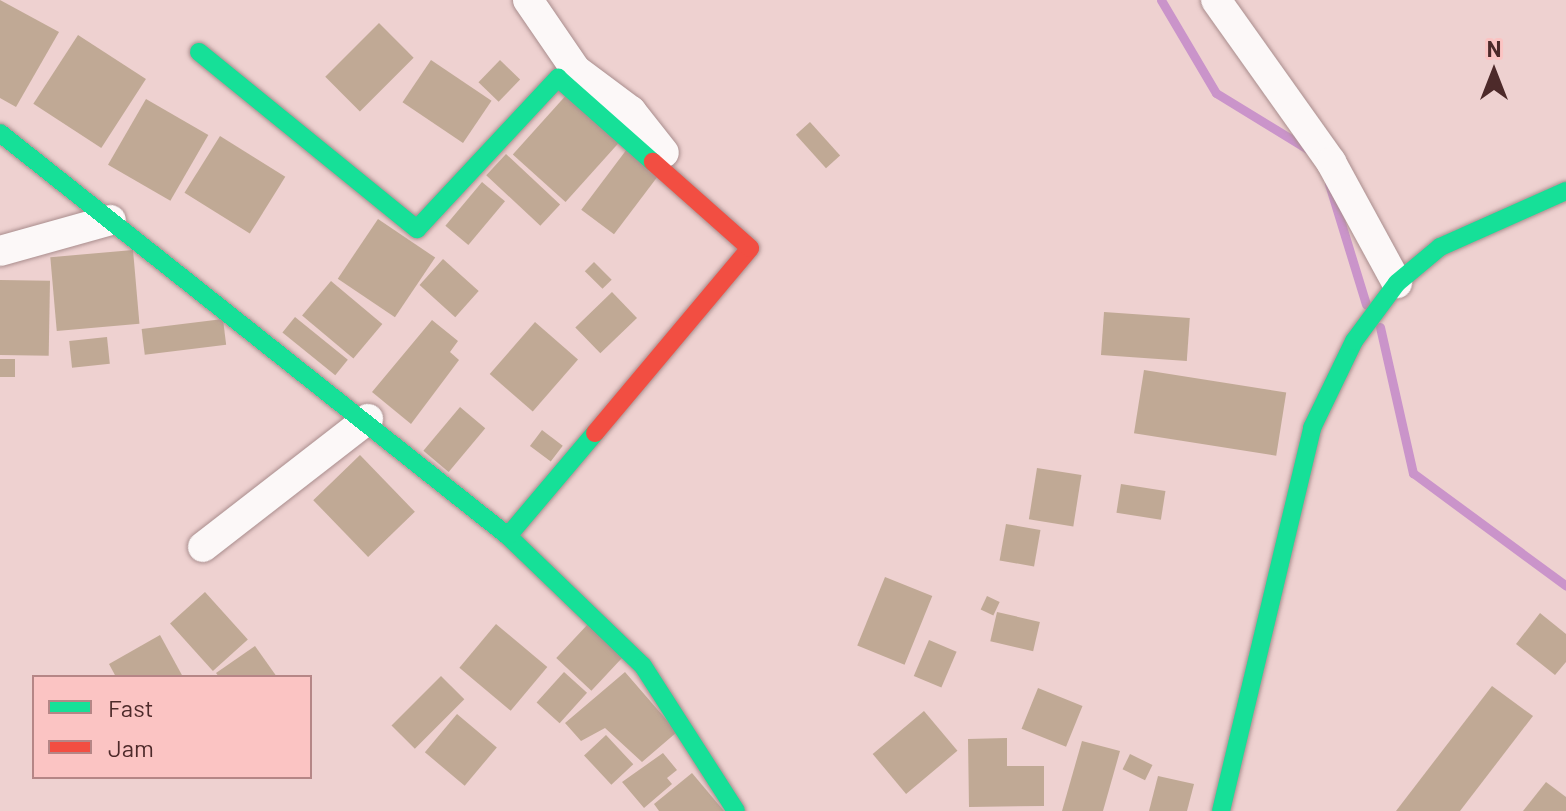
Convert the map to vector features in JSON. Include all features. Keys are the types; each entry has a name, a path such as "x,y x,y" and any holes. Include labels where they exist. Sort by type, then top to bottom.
{"street":[{"path":"528,0 576,70 631,111 688,181 682,188"},
{"path":"1216,0 1331,162 1403,277"},
{"path":"199,52 417,229 558,78 750,248 508,536"},
{"path":"0,133 368,419 508,536 643,666 736,811"},
{"path":"1221,811 1312,428 1354,341 1403,277 1440,247 1566,191"},
{"path":"0,251 111,220"},
{"path":"203,547 368,419"}],"building":[{"path":"0,0 59,32 16,107 0,98"},
{"path":"379,23 414,58 360,111 325,77"},
{"path":"78,35 146,79 101,148 33,104"},
{"path":"431,60 492,101 463,143 402,102"},
{"path":"500,60 520,79 499,102 478,82"},
{"path":"569,92 622,140 566,202 513,154"},
{"path":"146,99 208,135 170,201 108,165"},
{"path":"810,122 840,155 826,168 796,135"},
{"path":"220,136 285,177 250,234 184,193"},
{"path":"627,149 660,174 614,234 581,210"},
{"path":"506,154 560,204 540,226 486,175"},
{"path":"482,182 505,201 468,245 445,226"},
{"path":"378,219 435,258 395,317 338,279"},
{"path":"133,250 139,324 57,331 50,257"},
{"path":"443,259 479,291 455,317 420,285"},
{"path":"594,262 612,280 602,289 585,271"},
{"path":"0,280 50,281 49,356 0,355"},
{"path":"331,281 382,324 353,359 302,315"},
{"path":"612,292 637,318 600,353 575,327"},
{"path":"1104,312 1190,318 1187,361 1101,355"},
{"path":"295,317 348,360 335,375 282,333"},
{"path":"223,319 226,345 145,355 142,329"},
{"path":"432,320 458,341 450,352 459,360 411,424 372,392"},
{"path":"535,322 578,359 533,411 490,374"},
{"path":"107,337 110,364 72,368 69,341"},
{"path":"0,359 15,359 15,377 0,377"},
{"path":"1144,370 1286,393 1276,456 1134,433"},
{"path":"460,407 485,428 449,472 423,451"},
{"path":"542,430 563,446 551,462 530,446"},
{"path":"360,455 415,512 368,557 313,500"},
{"path":"1037,468 1081,475 1073,526 1029,519"},
{"path":"1121,484 1165,491 1161,520 1116,513"},
{"path":"1006,524 1040,530 1034,567 1000,560"},
{"path":"885,577 932,596 905,665 857,646"},
{"path":"205,592 248,640 213,671 170,623"},
{"path":"987,596 1000,602 993,616 981,610"},
{"path":"997,612 1040,622 1033,651 990,641"},
{"path":"1540,613 1566,634 1566,662 1555,675 1516,644"},
{"path":"589,623 624,656 591,691 556,658"},
{"path":"496,624 547,667 511,711 459,668"},
{"path":"160,635 182,675 115,675 109,664"},
{"path":"929,640 957,652 941,688 914,676"},
{"path":"255,646 276,675 218,675 216,673"},
{"path":"564,672 587,693 560,723 537,702"},
{"path":"625,672 677,732 642,762 605,728 581,741 565,723"},
{"path":"441,676 464,699 415,749 392,725"},
{"path":"1492,686 1533,716 1460,811 1396,811"},
{"path":"1038,688 1083,706 1066,747 1022,729"},
{"path":"924,711 957,751 906,794 873,754"},
{"path":"457,714 497,747 465,786 425,752"},
{"path":"606,735 633,764 611,785 584,755"},
{"path":"1007,738 1007,766 1044,766 1044,806 969,807 968,739"},
{"path":"1082,741 1120,751 1103,811 1062,811"},
{"path":"663,753 677,770 667,778 672,784 644,808 622,782"},
{"path":"1130,754 1152,765 1145,780 1123,769"},
{"path":"692,773 724,811 659,811 654,804"},
{"path":"1158,776 1194,784 1187,811 1149,811"},
{"path":"1546,782 1566,797 1566,811 1523,811"}],"waterway":[{"path":"1161,0 1216,93 1309,150"},
{"path":"1329,184 1366,304"},
{"path":"1380,327 1413,473 1566,586"}],"traffic: fast":[{"path":"199,52 417,229 558,78 653,162"},
{"path":"0,133 508,536 643,666 736,811"},
{"path":"1221,811 1312,428 1354,341 1397,283 1440,247 1566,191"},
{"path":"508,536 595,433"}],"traffic: jam":[{"path":"595,433 750,248 653,162"}]}
